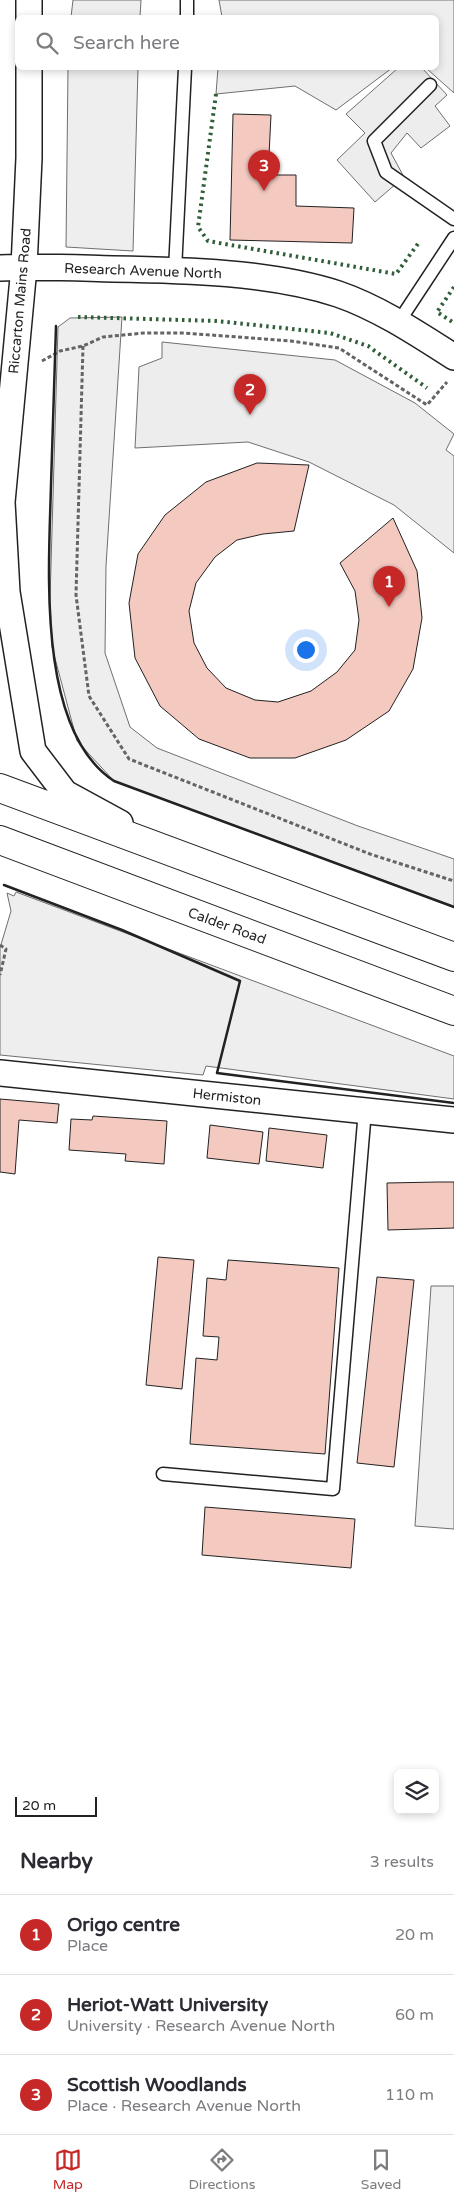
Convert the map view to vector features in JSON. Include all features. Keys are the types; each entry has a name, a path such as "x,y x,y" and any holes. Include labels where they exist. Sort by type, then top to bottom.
{"main road":[{"path":"0,788 454,957"},
{"name":"Calder Road","path":"0,840 454,1011"}],"street":[{"path":"29,0 29,15"},
{"name":"Riccarton Mains Road","path":"29,70 29,158 12,268 2,502 7,592 33,751 65,793 195,862"},
{"name":"Research Avenue North","path":"12,268 175,270 302,284 339,294 398,323 451,369"},
{"name":"Hermiston","path":"0,1073 454,1120"}],"lane":[{"path":"187,0 187,15"},
{"path":"175,270 185,70"},
{"path":"430,85 374,141 386,172 454,219"},
{"path":"398,323 454,238"},
{"path":"163,1474 333,1489 365,1110"}],"path":[{"path":"41,362 60,351 83,346 103,337 184,333 291,340 339,348 427,405 451,369"},
{"path":"83,346 76,595 89,696 129,759 370,854 454,881"},
{"path":"0,945 6,949 0,975"}],"shaded area":[{"path":"73,0 141,0 140,15 71,15"},
{"path":"219,0 454,0 454,93 428,70 439,70 439,15 222,15"},
{"path":"68,70 138,70 133,251 66,247"},
{"path":"218,70 389,70 336,110 295,86 216,94"},
{"path":"396,70 424,70 447,95 435,106 450,126 421,148 407,133 391,153 404,177 375,202 337,160 365,133 346,114"},
{"path":"122,317 106,566 105,653 130,727 157,748 358,826 454,859 454,906 114,781 77,741 52,647 50,599 58,327 70,318"},
{"path":"162,342 335,360 415,403 454,434 446,450 454,456 454,553 394,505 309,462 248,442 135,448 139,367 162,358"},
{"path":"16,892 454,1056 454,1099 206,1066 203,1075 0,1055 0,948 11,911 7,893 14,896"},
{"path":"431,1286 454,1286 454,1529 415,1526"}],"building":[{"path":"233,114 271,115 268,175 296,175 296,206 354,208 352,243 230,240"},
{"path":"257,463 309,465 294,531 263,534 237,540 215,557 196,583 189,611 194,643 207,668 226,688 255,700 278,702 311,691 337,672 355,650 359,620 355,591 340,563 393,518 417,571 422,618 413,669 389,711 346,740 295,758 250,758 199,739 160,706 135,658 129,603 138,554 165,515 206,482"},
{"path":"0,1099 59,1104 57,1123 19,1120 15,1174 0,1172"},
{"path":"93,1116 167,1121 164,1164 125,1161 126,1154 69,1150 71,1119 92,1120"},
{"path":"210,1125 263,1132 259,1164 207,1158"},
{"path":"269,1128 327,1135 323,1168 266,1161"},
{"path":"454,1182 454,1228 388,1230 387,1183"},
{"path":"158,1257 194,1260 182,1389 146,1385"},
{"path":"228,1260 339,1268 325,1454 190,1444 196,1358 217,1360 219,1337 203,1336 207,1278 226,1280"},
{"path":"377,1277 414,1280 394,1467 357,1463"},
{"path":"205,1507 355,1519 351,1568 202,1555"}],"hedge":[{"path":"216,94 198,227 208,241 396,274 420,241"},
{"path":"454,287 437,312 454,323"},
{"path":"78,317 217,321 330,333 368,346 427,388"}],"wall":[{"path":"56,326 49,559 52,645 59,687 71,725 89,757 114,781 454,907"},
{"path":"4,885 122,930 240,981 217,1073 454,1103"}],"place":[{"name":"Scottish Woodlands","path":"264,191"},
{"name":"Heriot-Watt University","path":"250,415"},
{"name":"Origo centre","path":"389,607"}]}
